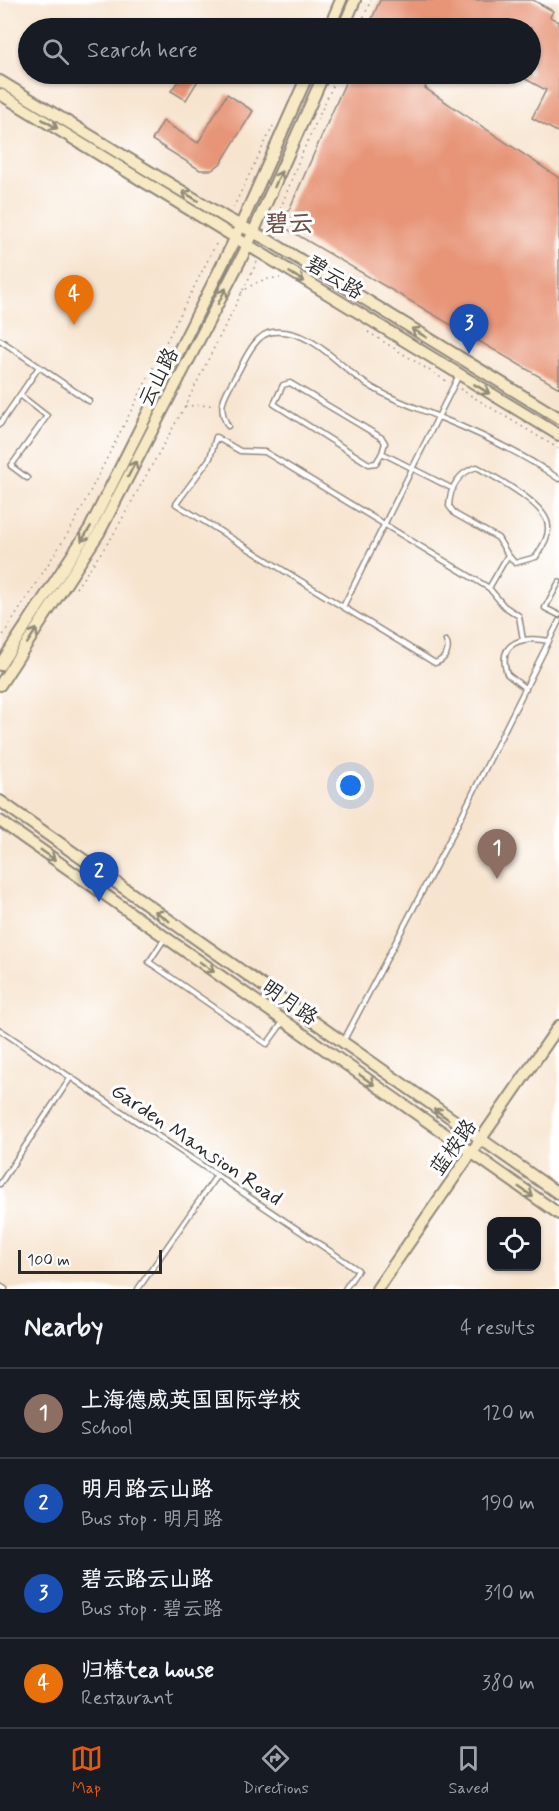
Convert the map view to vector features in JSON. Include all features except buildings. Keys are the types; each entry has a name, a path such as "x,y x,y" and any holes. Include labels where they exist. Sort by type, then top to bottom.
{"street":[{"path":"333,18 341,0"},
{"path":"347,18 355,0"},
{"name":"碧云路","path":"0,81 226,224 235,238 559,435"},
{"name":"云山路","path":"0,665 90,528 241,226 304,84"},
{"name":"云山路","path":"0,685 99,533 248,246 320,84"},
{"name":"碧云路","path":"0,94 226,224 241,226 254,233 559,418"},
{"name":"明月路","path":"0,801 481,1142 559,1194"},
{"name":"明月路","path":"0,821 559,1214"},
{"name":"蓝桉路","path":"377,1289 471,1153 481,1142 559,1026"}],"lane":[{"path":"228,426 221,411 222,403 258,340 269,332 288,332 324,350 358,378 389,398 512,448 559,479"},
{"path":"0,340 89,401"},
{"path":"0,424 39,367"},
{"path":"343,607 459,374"},
{"path":"290,382 382,438 385,443 382,453 376,463 369,464 274,404 274,399 283,385 290,382"},
{"path":"20,395 47,416 11,466 27,478"},
{"path":"446,641 447,652 441,661 435,663 176,504 210,458 216,437 240,451 265,452 489,588 504,606 519,616 523,640"},
{"path":"382,453 411,470 453,489"},
{"path":"477,467 543,512 549,529 536,557 515,562 508,555 498,538 455,514 449,506 453,489 467,470 477,467"},
{"path":"489,588 508,555"},
{"path":"559,582 545,608 559,615"},
{"path":"342,1043 559,621"},
{"path":"526,689 513,681 505,667 508,650 518,640 549,641"},
{"path":"165,938 148,962 267,1044 284,1021"},
{"name":"Garden Mansion Road","path":"0,1029 358,1270 345,1289"},
{"path":"0,1184 71,1077"},
{"path":"138,1289 217,1175"},
{"path":"0,1286 5,1289"}],"path":[{"path":"363,18 371,0"},
{"path":"0,640 73,525 226,224 273,126"},
{"path":"240,294 253,283 267,278 284,278"},
{"path":"185,406 209,407 222,403"}],"place":[{"name":"归椿tea house","path":"74,325"},
{"name":"碧云路云山路","path":"469,354"},
{"name":"上海德威英国国际学校","path":"497,879"},
{"name":"明月路云山路","path":"99,902"}],"district":[{"name":"碧云","path":"289,223"}]}
